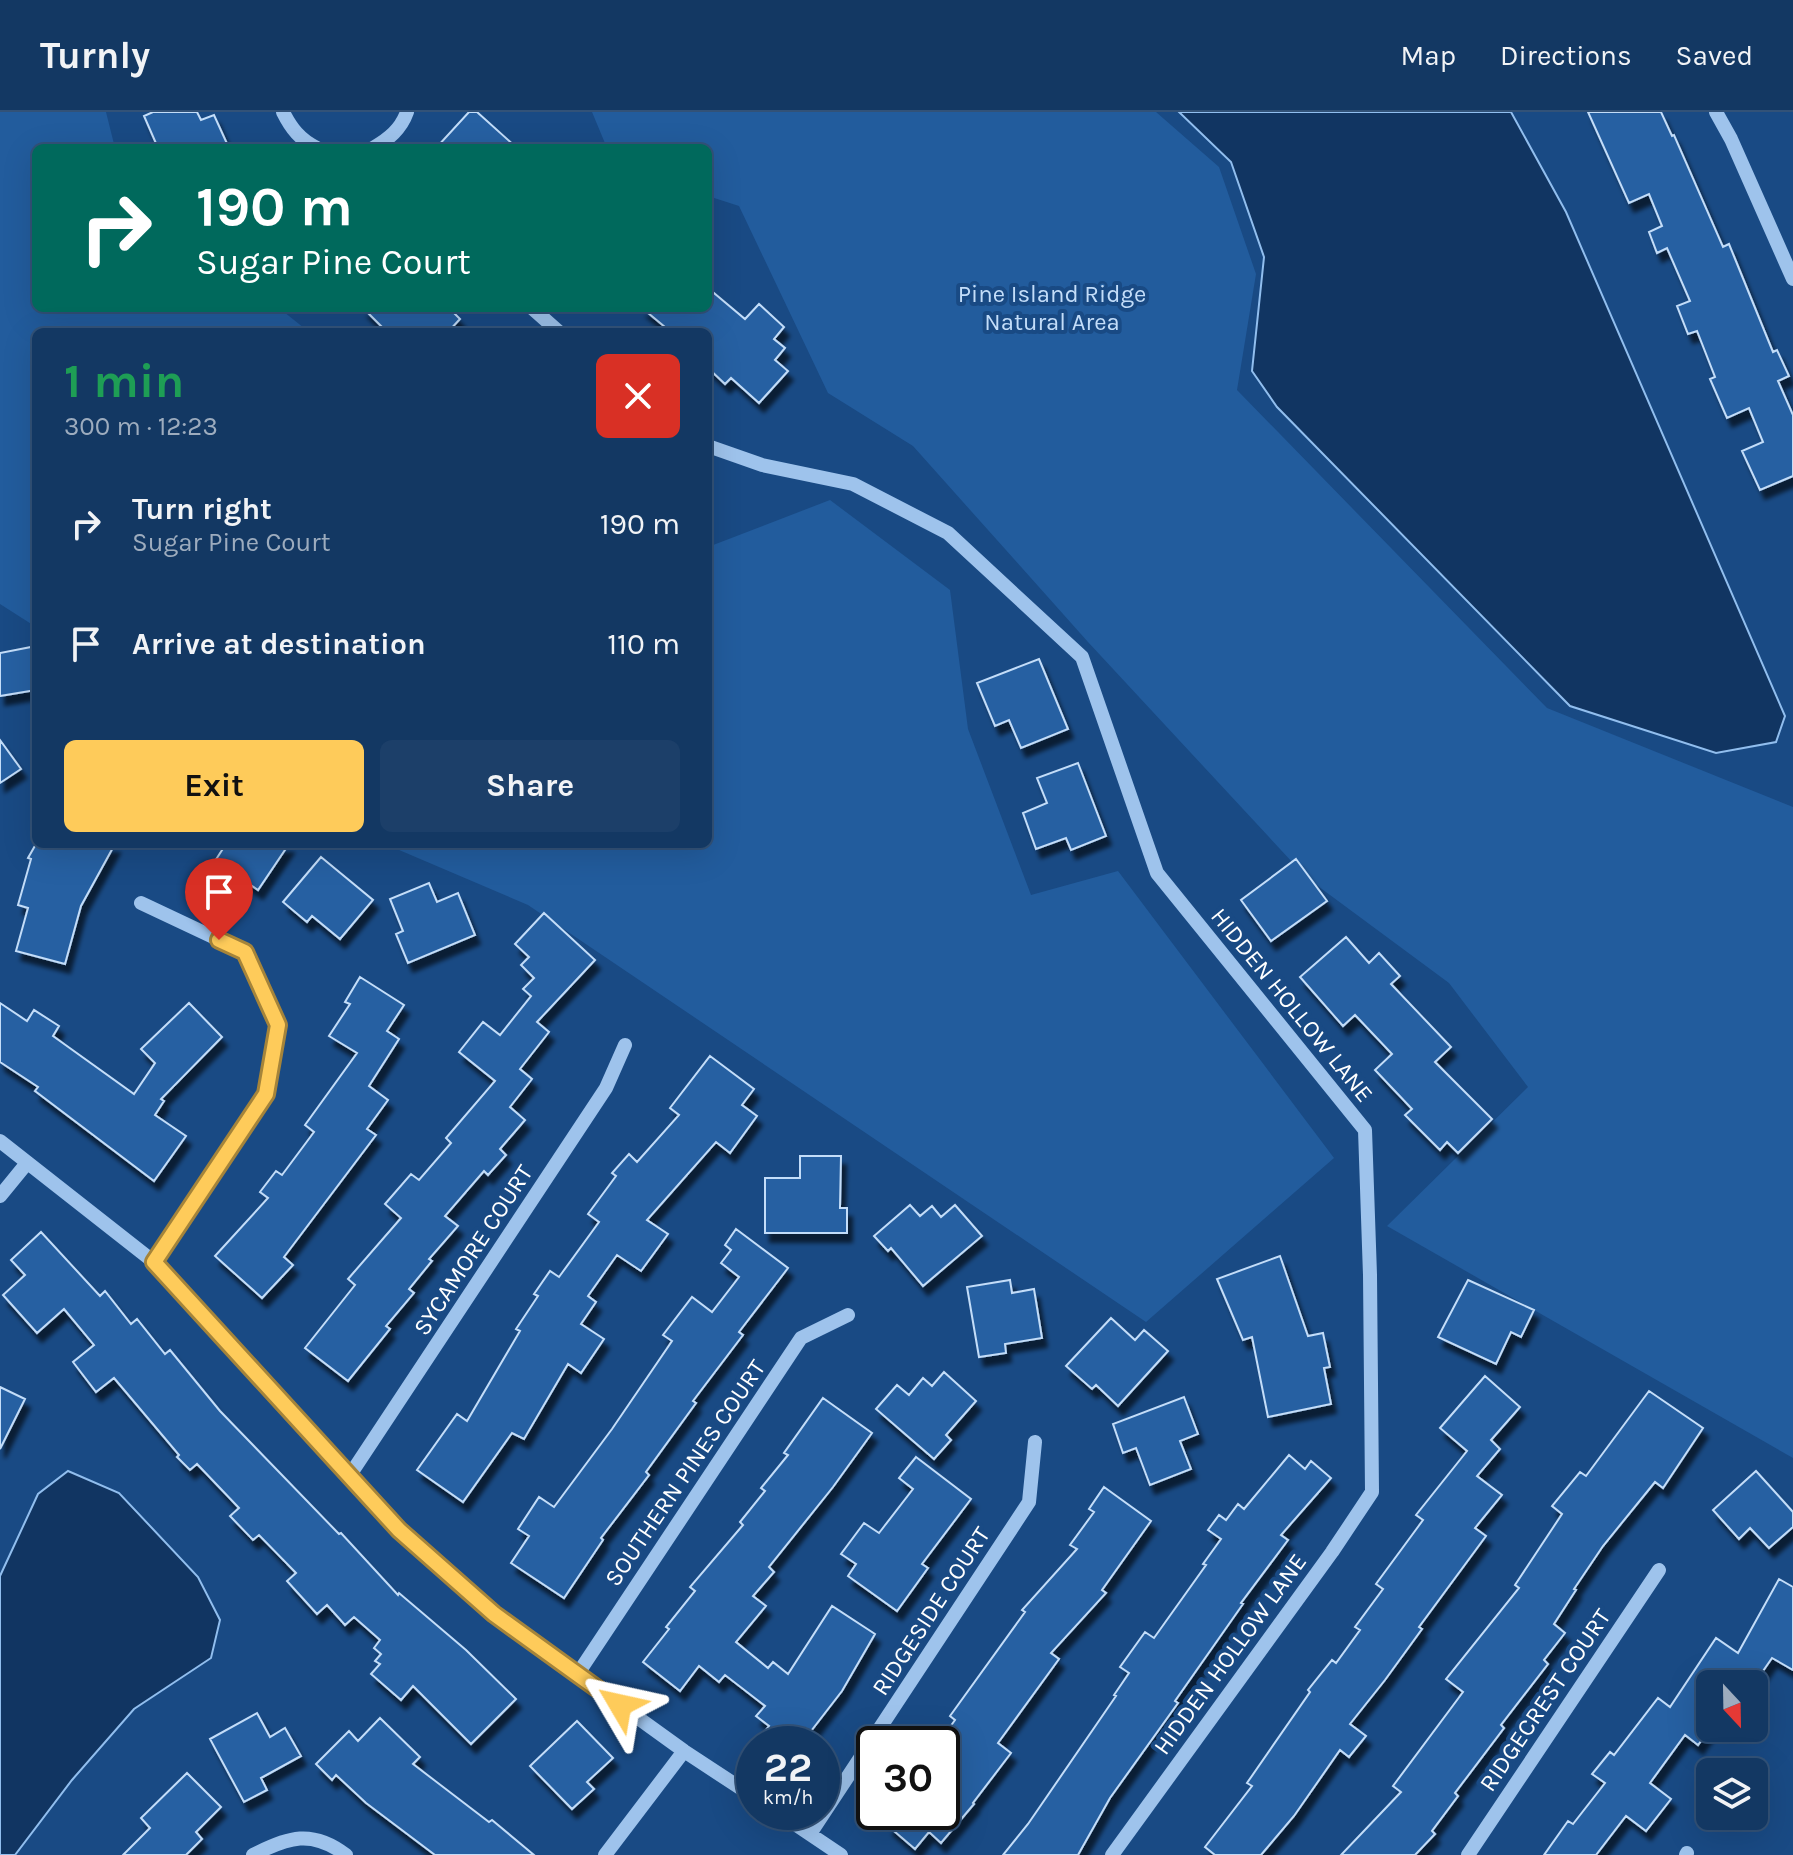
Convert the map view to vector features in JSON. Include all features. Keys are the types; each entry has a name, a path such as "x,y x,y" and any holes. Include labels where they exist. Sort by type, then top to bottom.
{"street":[{"path":"283,112 291,129 309,144"},
{"path":"380,144 404,122 407,112"},
{"path":"1716,112 1793,279"},
{"path":"536,312 554,328"},
{"name":"HIDDEN HOLLOW LANE","path":"712,447 762,465 853,484 948,533 1082,657 1157,873 1365,1130 1372,1492 1332,1552 1112,1855"},
{"path":"141,903 245,952 278,1025 266,1094 154,1262"},
{"name":"SYCAMORE COURT","path":"350,1475 606,1088 625,1045"},
{"path":"0,1141 154,1262 399,1530 494,1614 736,1785"},
{"path":"0,1196 27,1163"},
{"name":"SOUTHERN PINES COURT","path":"577,1675 801,1338 848,1315"},
{"name":"RIDGESIDE COURT","path":"810,1834 1029,1502 1035,1442"},
{"name":"RIDGECREST COURT","path":"1468,1855 1659,1570"},
{"path":"605,1855 684,1751"},
{"path":"804,1830 841,1855"},
{"path":"253,1855 280,1842 303,1837 332,1845 346,1855"}],"green space":[{"path":"0,112 106,112 114,144 32,144 32,312 284,312 304,328 32,328 32,624 0,604"},
{"name":"Pine Island Ridge Natural Area","path":"592,112 1156,112 1219,167 1256,274 1237,390 1547,708 1793,807 1793,1458 1387,1226 1528,1087 1449,983 1307,878 1088,642 913,446 828,393 739,206 712,197 712,144 605,144"},
{"path":"830,500 950,590 968,729 1031,895 1118,871 1334,1158 1146,1322 528,905 394,848 712,848 712,545"}],"shaded area":[{"path":"1179,112 1511,112 1566,212 1785,716 1776,742 1716,753 1570,706 1277,407 1252,371 1264,257 1231,162"},
{"path":"68,1471 119,1493 198,1577 220,1620 211,1658 134,1709 72,1780 15,1855 0,1855 0,1576 38,1494"}],"building":[{"path":"153,112 197,112 201,120 214,115 227,144 156,144 144,116"},
{"path":"469,112 477,112 513,144 440,144"},
{"path":"1588,112 1661,112 1674,135 1723,247 1729,244 1773,352 1777,350 1789,376 1778,381 1793,415 1793,476 1760,490 1742,451 1763,442 1749,408 1727,418 1710,379 1715,377 1697,331 1688,334 1677,306 1690,301 1667,248 1657,253 1649,232 1662,226 1649,194 1629,203"},
{"path":"712,291 745,319 759,304 784,327 774,339 785,348 775,360 788,371 759,403 731,378 725,384 712,372 712,328 666,328 647,312 712,312"},
{"path":"367,312 453,312 460,319 452,328 383,328"},
{"path":"31,647 32,691 0,696 0,653"},
{"path":"1039,659 1068,729 1021,748 1009,720 995,726 977,683"},
{"path":"0,740 21,769 0,783"},
{"path":"1078,763 1106,836 1071,850 1066,838 1036,849 1023,813 1047,803 1037,778"},
{"path":"34,848 113,848 81,906 65,964 16,951 28,908 18,905 31,859 28,858"},
{"path":"223,848 286,848 258,890 215,861"},
{"path":"321,857 373,900 340,939 312,916 307,922 283,902"},
{"path":"1296,859 1327,901 1271,941 1241,900"},
{"path":"429,883 437,902 458,893 475,935 408,963 396,934 403,931 390,899"},
{"path":"544,913 595,960 537,1022 549,1032 520,1069 532,1079 510,1107 525,1120 500,1149 506,1155 488,1175 484,1171 445,1216 458,1226 429,1259 432,1261 409,1289 414,1293 386,1326 390,1329 348,1381 305,1348 355,1285 348,1279 401,1218 385,1204 411,1174 419,1180 451,1143 446,1138 495,1081 459,1052 483,1022 500,1035 531,996 523,989 534,978 521,965 529,957 515,944"},
{"path":"1346,937 1369,963 1379,953 1400,976 1391,984 1451,1047 1435,1062 1492,1119 1458,1153 1447,1142 1440,1150 1405,1115 1412,1109 1375,1070 1392,1054 1355,1015 1343,1026 1300,977"},
{"path":"360,977 404,1005 387,1031 399,1039 369,1086 388,1100 367,1129 376,1135 284,1257 293,1265 262,1298 215,1256 268,1198 260,1192 276,1171 282,1175 314,1132 305,1125 357,1053 329,1036 350,1004 345,1002"},
{"path":"0,1003 27,1021 34,1010 59,1026 53,1036 134,1094 155,1063 141,1049 189,1003 222,1037 161,1099 164,1101 155,1115 186,1136 154,1181 35,1091 38,1087 0,1062"},
{"path":"710,1056 754,1089 742,1105 757,1116 730,1153 716,1142 647,1220 668,1234 641,1271 617,1255 588,1296 596,1302 581,1324 604,1339 581,1373 568,1364 524,1439 512,1433 463,1502 417,1470 457,1414 467,1421 520,1331 516,1329 538,1296 534,1294 550,1271 559,1277 599,1222 588,1214 616,1176 612,1173 629,1154 637,1162 679,1115 670,1108"},
{"path":"800,1156 841,1156 840,1208 847,1208 847,1233 765,1233 765,1178 800,1178"},
{"path":"910,1205 920,1216 932,1206 941,1217 955,1205 982,1236 923,1286 891,1248 888,1251 874,1236"},
{"path":"736,1229 788,1268 739,1332 743,1335 693,1401 696,1403 646,1472 649,1475 601,1538 603,1540 564,1598 511,1563 529,1536 518,1529 539,1497 554,1507 672,1341 663,1335 692,1297 712,1312 739,1277 721,1263 731,1250 725,1245"},
{"path":"41,1232 100,1296 105,1291 131,1324 137,1319 165,1354 170,1350 220,1411 398,1595 466,1650 516,1699 471,1744 413,1686 401,1700 371,1674 380,1664 375,1661 381,1654 374,1648 380,1640 354,1617 345,1625 327,1605 317,1614 287,1581 296,1573 259,1535 253,1540 230,1516 239,1508 197,1464 190,1470 177,1457 179,1455 114,1378 96,1392 73,1362 94,1345 64,1309 37,1333 3,1295 25,1275 11,1260"},
{"path":"1280,1256 1308,1336 1323,1333 1330,1367 1324,1368 1331,1404 1268,1417 1252,1337 1243,1340 1217,1279"},
{"path":"1010,1280 1012,1293 1034,1289 1042,1338 1005,1344 1006,1353 979,1357 967,1287"},
{"path":"1468,1280 1534,1310 1521,1337 1511,1332 1496,1364 1438,1337"},
{"path":"1111,1318 1135,1340 1144,1330 1168,1351 1118,1406 1096,1385 1092,1389 1066,1366"},
{"path":"944,1372 976,1401 946,1435 951,1440 934,1459 876,1409 897,1385 909,1395 923,1378 932,1386"},
{"path":"1485,1376 1520,1407 1491,1440 1500,1449 1477,1476 1502,1495 1475,1528 1486,1536 1419,1627 1422,1629 1350,1724 1366,1736 1349,1757 1340,1750 1294,1816 1261,1855 1215,1855 1205,1847 1252,1786 1247,1783 1310,1692 1308,1690 1332,1660 1336,1663 1360,1630 1355,1627 1383,1589 1376,1584 1423,1520 1416,1515 1467,1451 1440,1428"},
{"path":"0,1387 25,1399 0,1449"},
{"path":"1649,1391 1703,1428 1663,1488 1655,1482 1603,1546 1574,1589 1554,1624 1565,1633 1544,1660 1548,1664 1501,1725 1504,1728 1455,1793 1458,1796 1432,1831 1435,1834 1415,1855 1341,1855 1401,1792 1393,1786 1463,1692 1446,1679 1519,1588 1515,1585 1562,1514 1552,1506 1580,1472 1586,1476"},
{"path":"1184,1397 1198,1434 1180,1441 1191,1469 1150,1485 1136,1448 1123,1453 1113,1424"},
{"path":"823,1398 872,1433 769,1567 774,1572 753,1596 766,1606 736,1642 768,1668 773,1662 788,1674 832,1606 875,1634 842,1691 815,1726 769,1726 756,1716 765,1706 725,1675 719,1682 699,1666 680,1691 643,1662 695,1591 690,1587 743,1525 740,1522 765,1491 761,1488 788,1455 784,1453"},
{"path":"1289,1455 1305,1469 1311,1461 1331,1478 1281,1535 1288,1540 1241,1603 1175,1701 1178,1703 1110,1798 1078,1855 1003,1855 1028,1824 1116,1696 1129,1673 1120,1667 1145,1632 1154,1638 1206,1565 1203,1564 1221,1539 1208,1530 1219,1515 1226,1520 1238,1504 1244,1509"},
{"path":"916,1457 971,1499 922,1564 928,1568 897,1611 848,1576 856,1564 841,1554 864,1523 879,1533 913,1489 899,1478"},
{"path":"1756,1471 1793,1512 1793,1527 1769,1548 1750,1528 1739,1539 1713,1510"},
{"path":"1104,1487 1151,1521 1102,1590 1106,1593 1051,1653 1059,1659 998,1743 1011,1753 960,1821 960,1726 951,1726 955,1720 950,1716 1025,1612 1022,1610 1077,1549 1070,1545 1094,1512 1089,1509"},
{"path":"1779,1579 1793,1587 1793,1670 1772,1658 1764,1670 1696,1670 1696,1742 1700,1742 1698,1745 1685,1735 1650,1783 1671,1799 1646,1831 1626,1816 1596,1855 1544,1855 1568,1821 1573,1824 1605,1783 1592,1774 1610,1752 1614,1755 1658,1698 1670,1707 1716,1638 1738,1653"},
{"path":"257,1713 270,1737 285,1728 301,1756 261,1778 267,1790 244,1802 210,1739"},
{"path":"380,1718 420,1757 413,1764 489,1822 492,1820 534,1855 435,1855 366,1803 336,1775 332,1780 316,1764 349,1731 358,1741"},
{"path":"577,1721 613,1758 587,1782 594,1789 572,1809 530,1766"},
{"path":"187,1773 221,1807 196,1832 202,1839 186,1855 123,1855 150,1828 141,1818"},
{"path":"893,1830 952,1830 941,1843 929,1832 915,1849"}],"route":[{"path":"219,940 245,952 278,1025 266,1094 154,1262 399,1530 494,1614 620,1705"}]}
